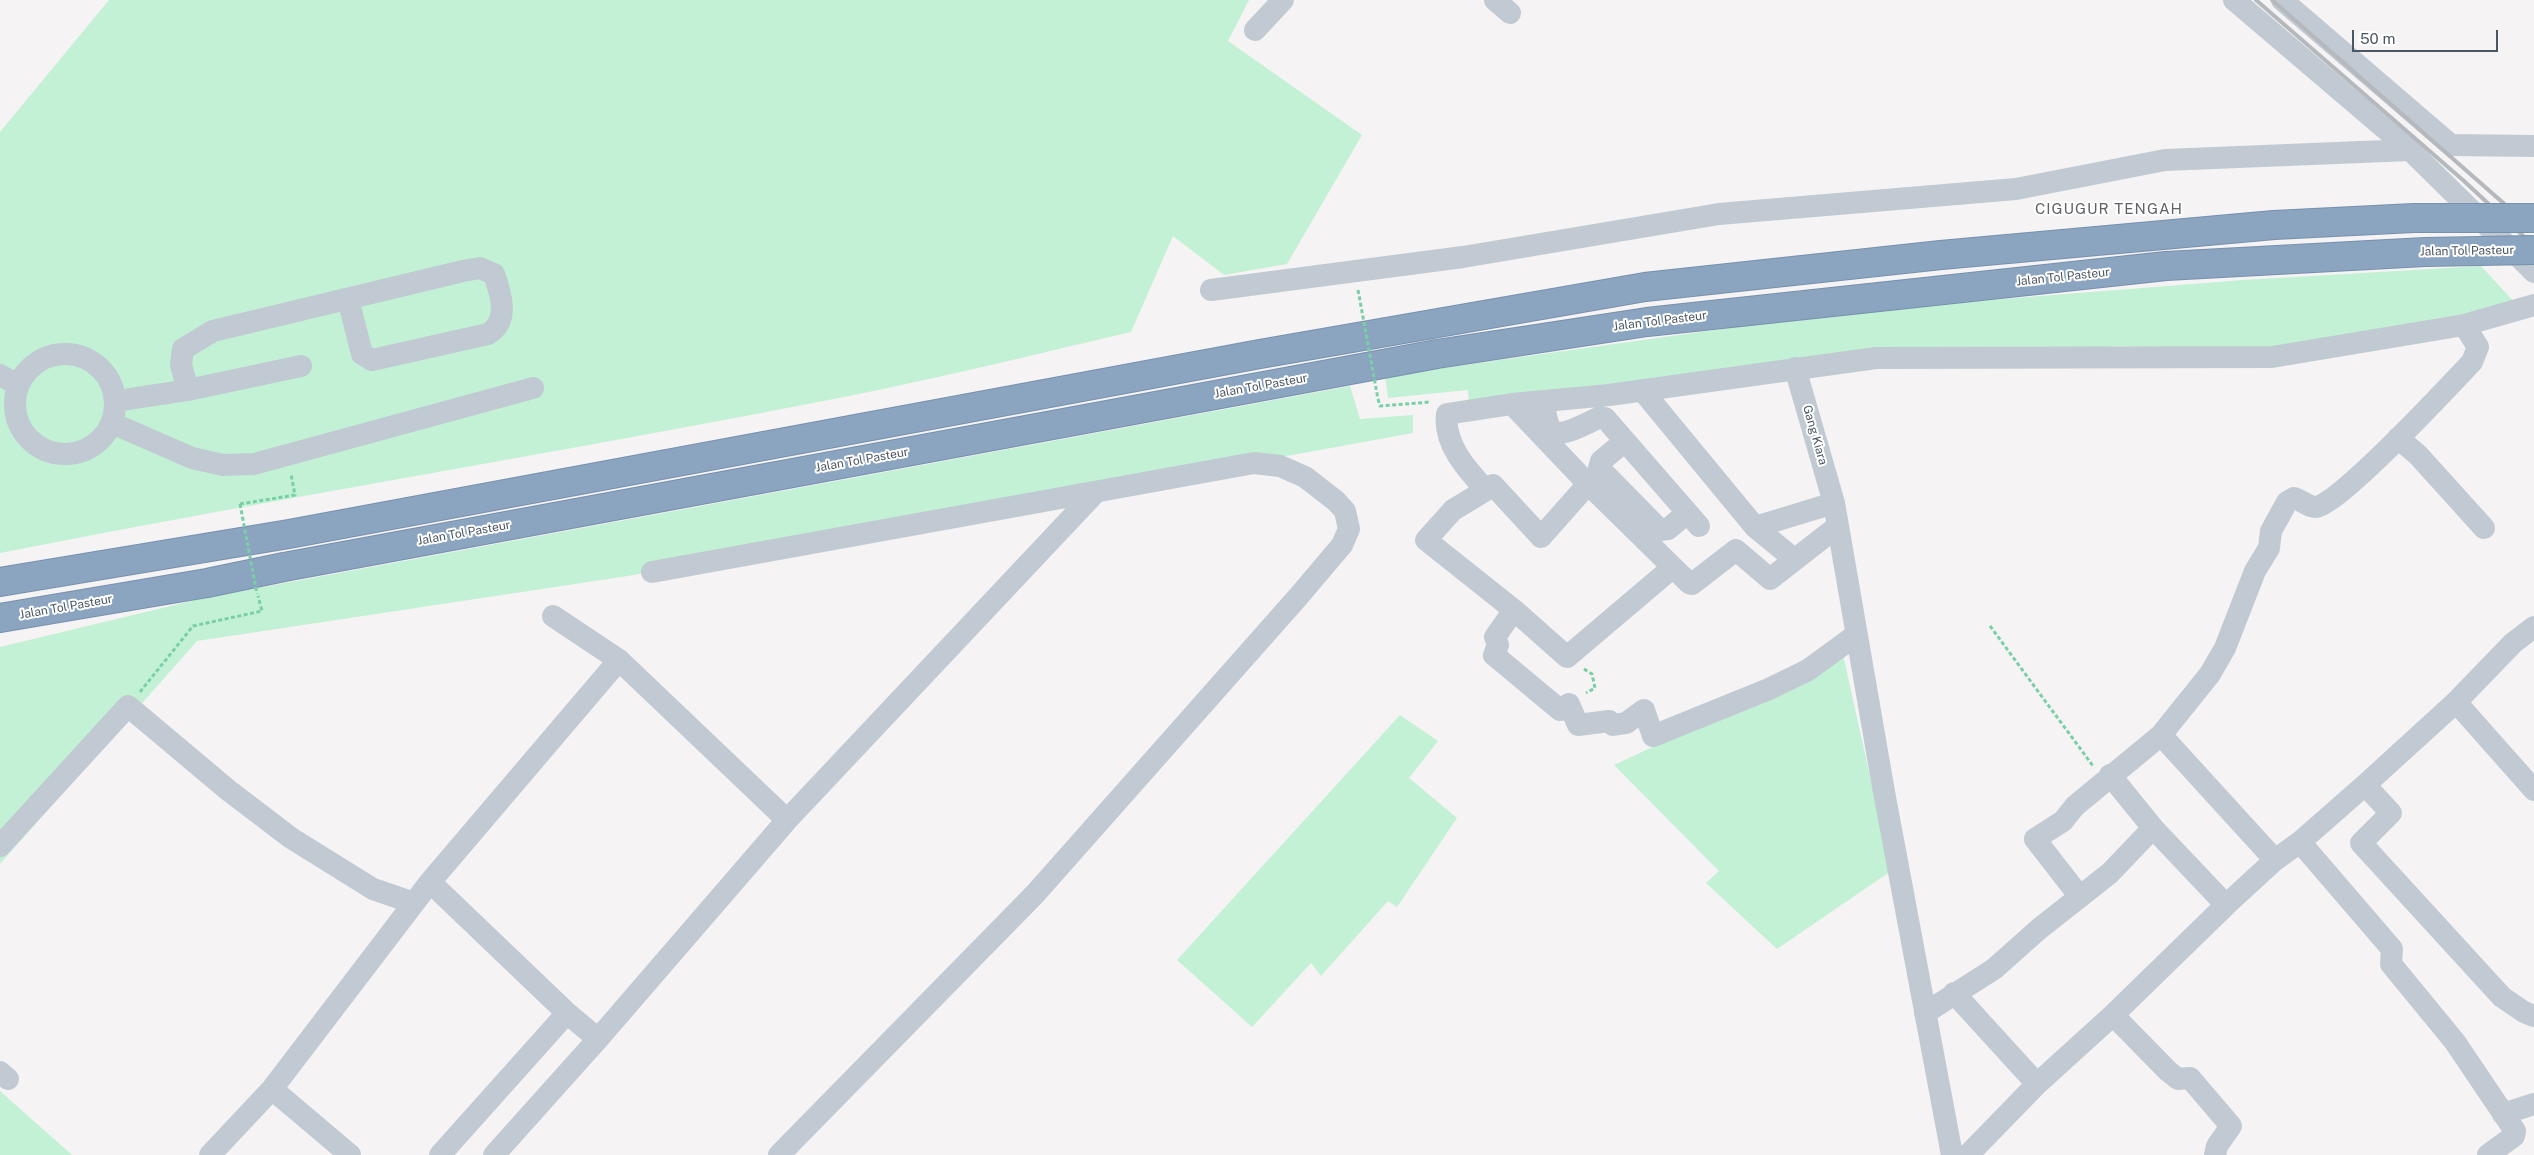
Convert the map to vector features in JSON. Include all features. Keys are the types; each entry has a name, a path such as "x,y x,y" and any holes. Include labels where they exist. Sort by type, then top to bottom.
{"highway":[{"path":"0,582 299,532 1260,354 1646,287 1941,255 2274,225 2414,218 2534,218"},
{"name":"Jalan Tol Pasteur","path":"0,618 207,583 284,566 1428,356 1637,324 2166,266 2425,252 2534,250"},
{"path":"0,631 82,604"}],"street":[{"path":"1255,30 1284,0"},
{"path":"2234,0 2410,150 2534,272"},
{"path":"2282,0 2451,145 2534,146"},
{"path":"1211,290 1463,257 1719,214 2016,189 2165,160 2410,150"},
{"path":"188,390 182,365 184,349 213,331 348,299 480,268 494,274 502,310 501,321 497,329 488,334 372,360 362,354 348,299"},
{"path":"1486,490 1467,469 1455,449 1445,427 1447,414 1512,404 1642,390 1876,358 2272,357 2464,325 2534,305"},
{"path":"2080,897 2035,839 2063,821 2075,806 2161,735 2210,674 2225,648 2249,586 2269,548 2271,531 2287,502 2294,498 2314,507 2324,505 2354,480 2398,438 2472,362 2478,347 2464,325"},
{"path":"73,354 84,357 102,371 109,380 116,401 112,423 99,442 79,453 57,454 46,451 28,438 16,418 15,396 9,380 40,360 51,356 73,354"},
{"path":"116,401 188,390 301,366"},
{"name":"Gang Kiara","path":"1795,368 1834,503 1856,635 1952,1155"},
{"path":"112,423 192,458 223,465 254,464 533,388"},
{"path":"1642,390 1756,527 1794,559"},
{"path":"1542,402 1551,430 1555,433 1566,432 1602,416 1693,519 1668,529 1660,530 1599,468 1600,461 1624,442"},
{"path":"1512,404 1588,484 1672,568 1692,584 1736,550 1770,579 1838,526"},
{"path":"2398,438 2418,455 2484,528"},
{"path":"652,572 1254,463 1280,466 1304,477 1346,511 1349,528 1342,545 1298,597 1035,894 779,1155"},
{"path":"1588,484 1541,537 1493,485 1453,510 1426,540 1434,549 1514,610 1567,657 1672,568"},
{"path":"494,1155 598,1039 788,820 1095,492"},
{"path":"1756,527 1834,503"},
{"path":"1514,610 1495,637 1498,645 1494,655 1560,710 1570,704 1578,725 1610,721 1613,725 1626,723 1644,710 1653,736 1777,685 1808,670 1856,635"},
{"path":"553,616 619,660 788,820"},
{"path":"1968,1155 2037,1084 2226,905 2365,785 2456,702 2513,643 2534,627"},
{"path":"210,1155 272,1089 430,882 619,660"},
{"path":"2456,702 2534,790"},
{"path":"0,846 128,706 228,790 292,838 373,889 414,903"},
{"path":"2161,735 2276,860"},
{"path":"2107,778 2226,905"},
{"path":"2365,785 2391,813 2361,843 2502,997 2524,1012 2534,1016"},
{"path":"1925,1013 1994,968 2110,873 2154,828"},
{"path":"2300,842 2392,949 2391,964 2455,1042 2515,1133 2488,1155"},
{"path":"430,882 567,1013 598,1039"},
{"path":"1954,993 2037,1084"},
{"path":"440,1155 567,1013"},
{"path":"2113,1014 2168,1072 2178,1079 2190,1078 2231,1126 2217,1146 2215,1155"},
{"path":"272,1089 350,1155"},
{"path":"2503,1114 2534,1104"}],"path":[{"path":"1358,290 1380,406 1435,402"},
{"path":"128,706 193,626 262,611 240,504 295,496 288,456"},
{"path":"1990,626 2107,778"},
{"path":"1567,657 1592,674 1595,688 1570,704"}],"green space":[{"path":"109,0 1249,0 1228,41 1362,135 1287,264 1224,275 1173,236 1131,332 955,373 743,417 106,532 0,553 0,132"},
{"path":"2481,266 2517,305 2258,349 2118,346 1469,403 1468,390 1388,398 1385,376 1851,311 2243,280"},
{"path":"1350,386 1360,419 1413,415 1413,433 628,576 197,641 0,864 0,647 204,598"},
{"path":"1842,650 1891,871 1777,949 1706,883 1719,871 1614,765 1811,673"},
{"path":"1400,715 1438,741 1409,778 1457,818 1397,907 1388,901 1321,976 1311,963 1252,1027 1177,960"},
{"path":"0,1091 72,1155 0,1155"}],"railway":[{"path":"2256,0 2464,181 2534,246"},
{"path":"2272,0 2534,230"}],"district":[{"name":"CIGUGUR TENGAH","path":"2109,209"}]}
